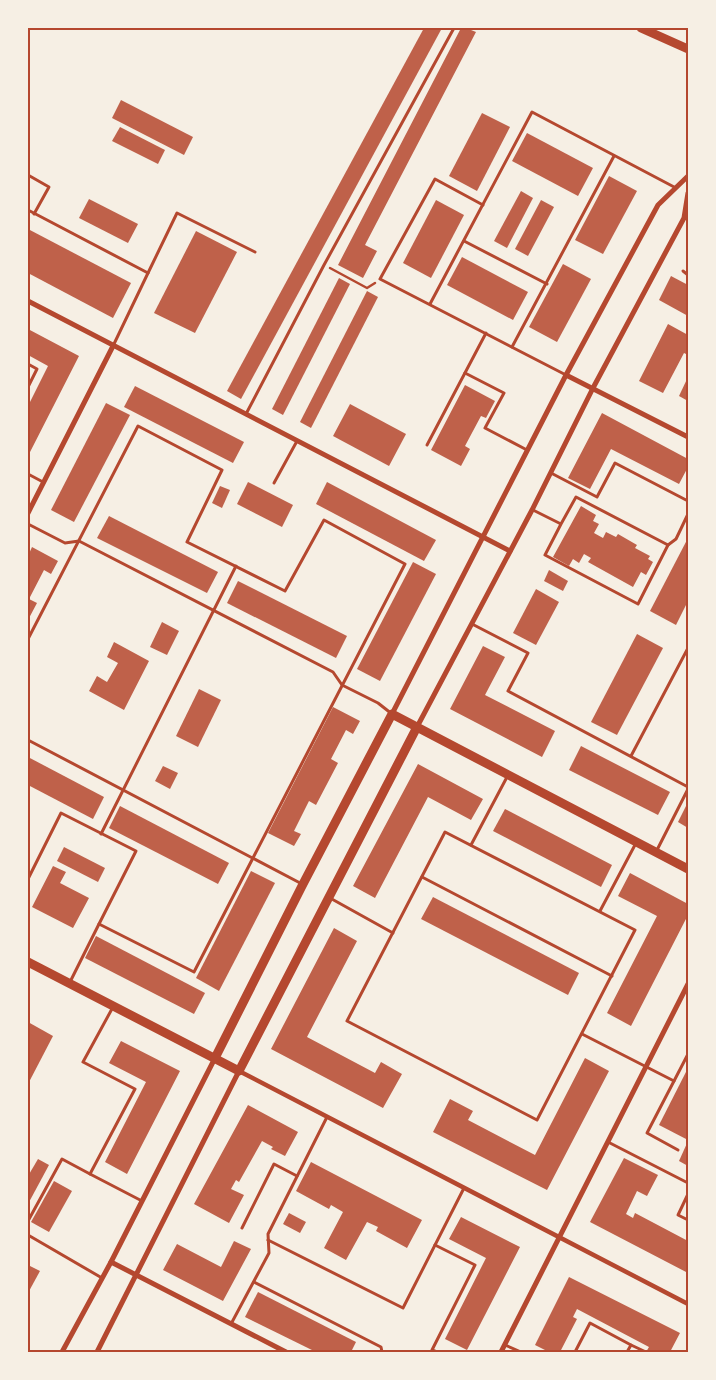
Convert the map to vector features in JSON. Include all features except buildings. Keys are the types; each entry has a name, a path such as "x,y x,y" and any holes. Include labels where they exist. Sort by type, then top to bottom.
{"main road":[{"path":"641,28 688,49"},
{"path":"214,1058 392,714 507,776 688,869"},
{"path":"28,962 239,1071 418,727"}],"street":[{"path":"392,714 566,375 658,205 688,176"},
{"path":"418,727 532,510 593,388 684,218 688,193"},
{"path":"28,301 510,551"},
{"path":"28,513 112,346"},
{"path":"566,375 688,437"},
{"path":"501,1352 688,984"},
{"path":"63,1352 111,1262 214,1058"},
{"path":"97,1352 239,1071 688,1304"},
{"path":"111,1262 286,1352"}],"lane":[{"path":"246,415 324,265 454,28"},
{"path":"430,304 532,112 676,188"},
{"path":"512,347 614,156"},
{"path":"28,175 49,187 34,214"},
{"path":"483,205 435,179 380,279 566,375"},
{"path":"28,210 148,272"},
{"path":"112,346 177,213 255,252"},
{"path":"464,240 547,284"},
{"path":"682,271 688,274"},
{"path":"427,445 486,333"},
{"path":"28,364 36,369 28,387"},
{"path":"465,373 504,393 485,428 527,450"},
{"path":"28,639 138,426 222,470 187,542 285,591 324,520 404,564 194,972 99,924"},
{"path":"274,483 298,441"},
{"path":"550,473 597,497 615,463 688,501"},
{"path":"28,474 43,482"},
{"path":"668,545 576,497 545,555 638,604 668,545 676,539 688,514"},
{"path":"532,510 561,524"},
{"path":"28,524 66,543 79,541 333,672 342,685 378,703 392,714"},
{"path":"101,834 236,566"},
{"path":"472,624 528,653 508,691 688,788 656,852"},
{"path":"631,756 688,648"},
{"path":"28,740 303,884"},
{"path":"471,844 507,776"},
{"path":"28,879 61,813 136,851 69,983"},
{"path":"445,832 471,844 635,930 537,1120 347,1021 445,832"},
{"path":"600,911 636,843"},
{"path":"422,877 612,976"},
{"path":"329,897 393,933"},
{"path":"90,1174 135,1089 83,1062 113,1006"},
{"path":"582,1034 674,1081"},
{"path":"678,1150 647,1134 688,1054"},
{"path":"232,1324 269,1253 268,1234 327,1117"},
{"path":"608,1142 688,1182"},
{"path":"28,1221 62,1159 142,1201"},
{"path":"242,1228 274,1164 297,1176"},
{"path":"268,1240 403,1308 464,1188"},
{"path":"688,1194 678,1214 688,1220"},
{"path":"28,1234 102,1278"},
{"path":"435,1245 475,1265 432,1350 437,1352"},
{"path":"254,1282 381,1347 382,1352"},
{"path":"575,1352 590,1323 646,1352"},
{"path":"505,1345 521,1352"},
{"path":"627,1352 631,1345"}],"path":[{"path":"324,265 367,288 380,279"}]}
